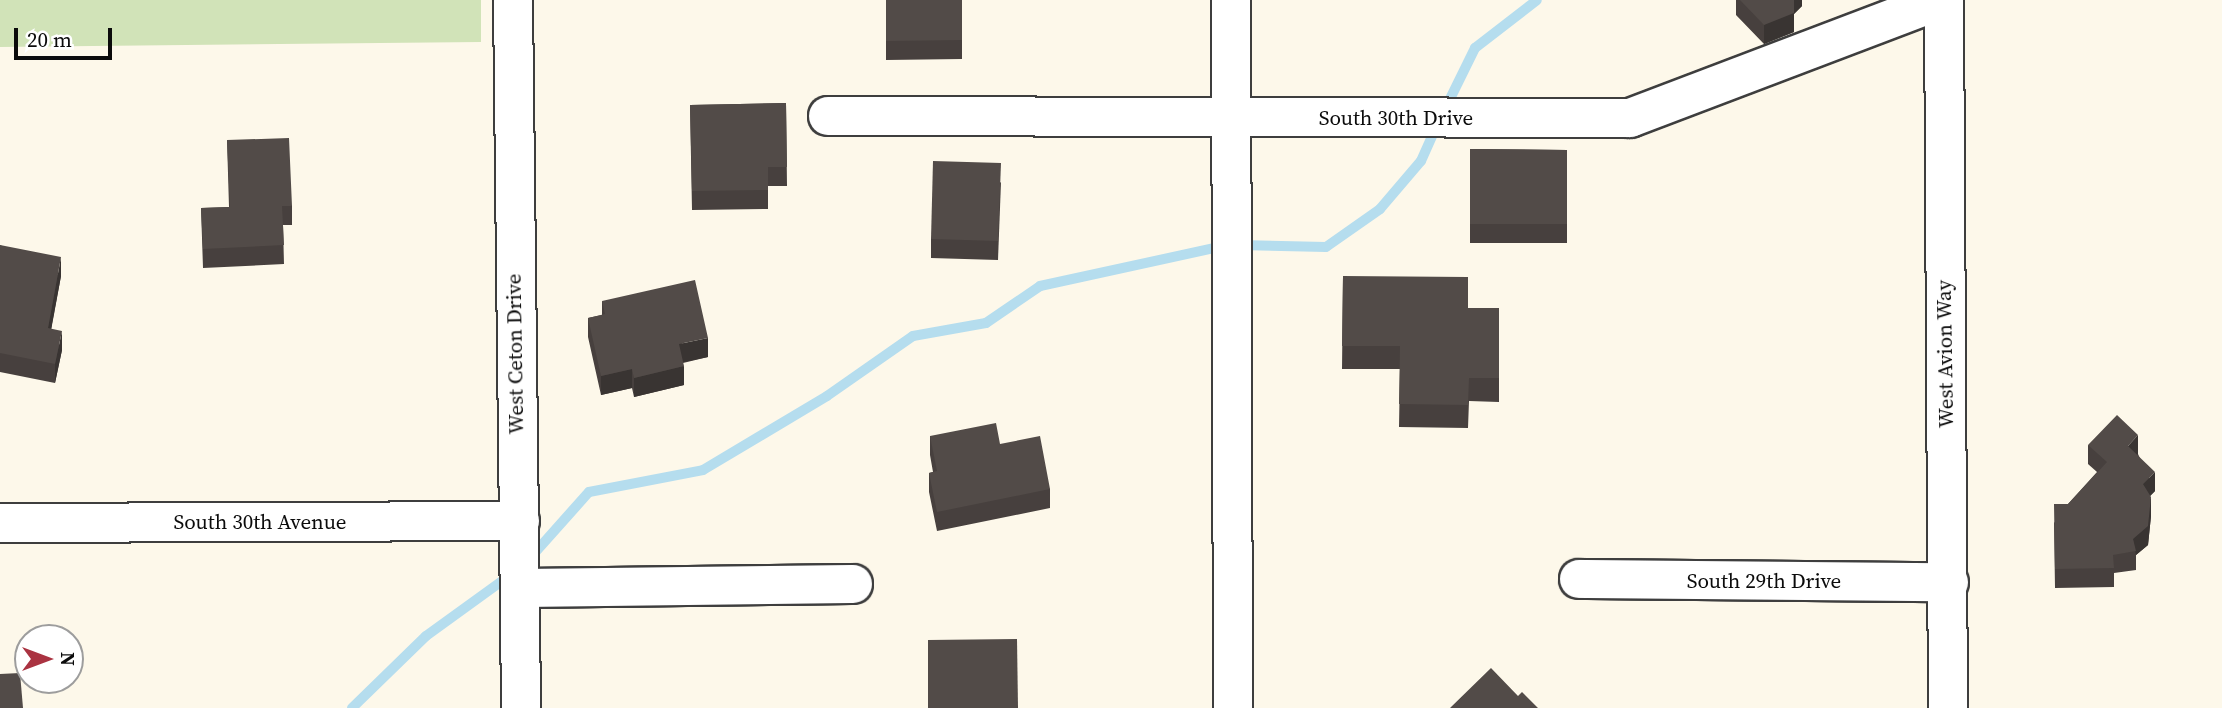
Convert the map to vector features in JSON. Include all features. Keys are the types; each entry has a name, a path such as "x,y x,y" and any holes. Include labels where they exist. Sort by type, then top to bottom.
{"street":[{"name":"West Ceton Drive","path":"513,0 513,293 522,588 521,708"},
{"path":"1231,0 1234,708"},
{"name":"South 30th Drive","path":"828,116 1630,118 1943,0"},
{"name":"West Avion Way","path":"1943,0 1948,708"},
{"name":"South 30th Avenue","path":"0,523 520,521"},
{"name":"South 29th Drive","path":"1579,579 1949,582"},
{"path":"522,588 853,584"}],"green space":[{"path":"0,0 481,0 481,42 0,47"}],"building":[{"path":"886,0 962,0 962,40 886,41"},
{"path":"1740,0 1794,0 1794,13 1764,25"},
{"path":"786,103 787,167 768,167 768,190 692,191 690,105"},
{"path":"289,138 292,206 282,206 284,245 203,249 201,208 230,207 227,140"},
{"path":"1470,149 1567,150 1567,224 1470,224"},
{"path":"933,161 1001,163 998,241 931,239"},
{"path":"0,245 61,257 48,328 62,331 55,364 0,353"},
{"path":"1343,276 1468,277 1468,308 1499,308 1499,378 1469,378 1468,405 1399,404 1400,346 1342,346"},
{"path":"695,280 708,338 679,344 684,366 634,378 632,369 601,376 588,318 605,314 602,301"},
{"path":"2117,415 2138,435 2128,446 2155,472 2143,484 2151,497 2148,526 2133,539 2136,551 2113,555 2114,568 2055,569 2054,504 2068,504 2107,462 2088,445"},
{"path":"996,423 1000,444 1040,436 1050,489 937,512 929,473 937,471 930,436"},
{"path":"1017,639 1018,708 928,708 928,640"},
{"path":"1491,668 1518,696 1522,692 1538,708 1450,708"},
{"path":"14,673 14,694 22,694 23,708 0,708 0,674"}],"waterway":[{"path":"1446,107 1475,48 1537,0"},
{"path":"1238,245 1326,247 1380,209 1421,161 1436,127"},
{"path":"531,557 589,492 703,470 827,396 913,336 986,323 1040,286 1223,246"},
{"path":"352,708 426,636 509,576"}]}
